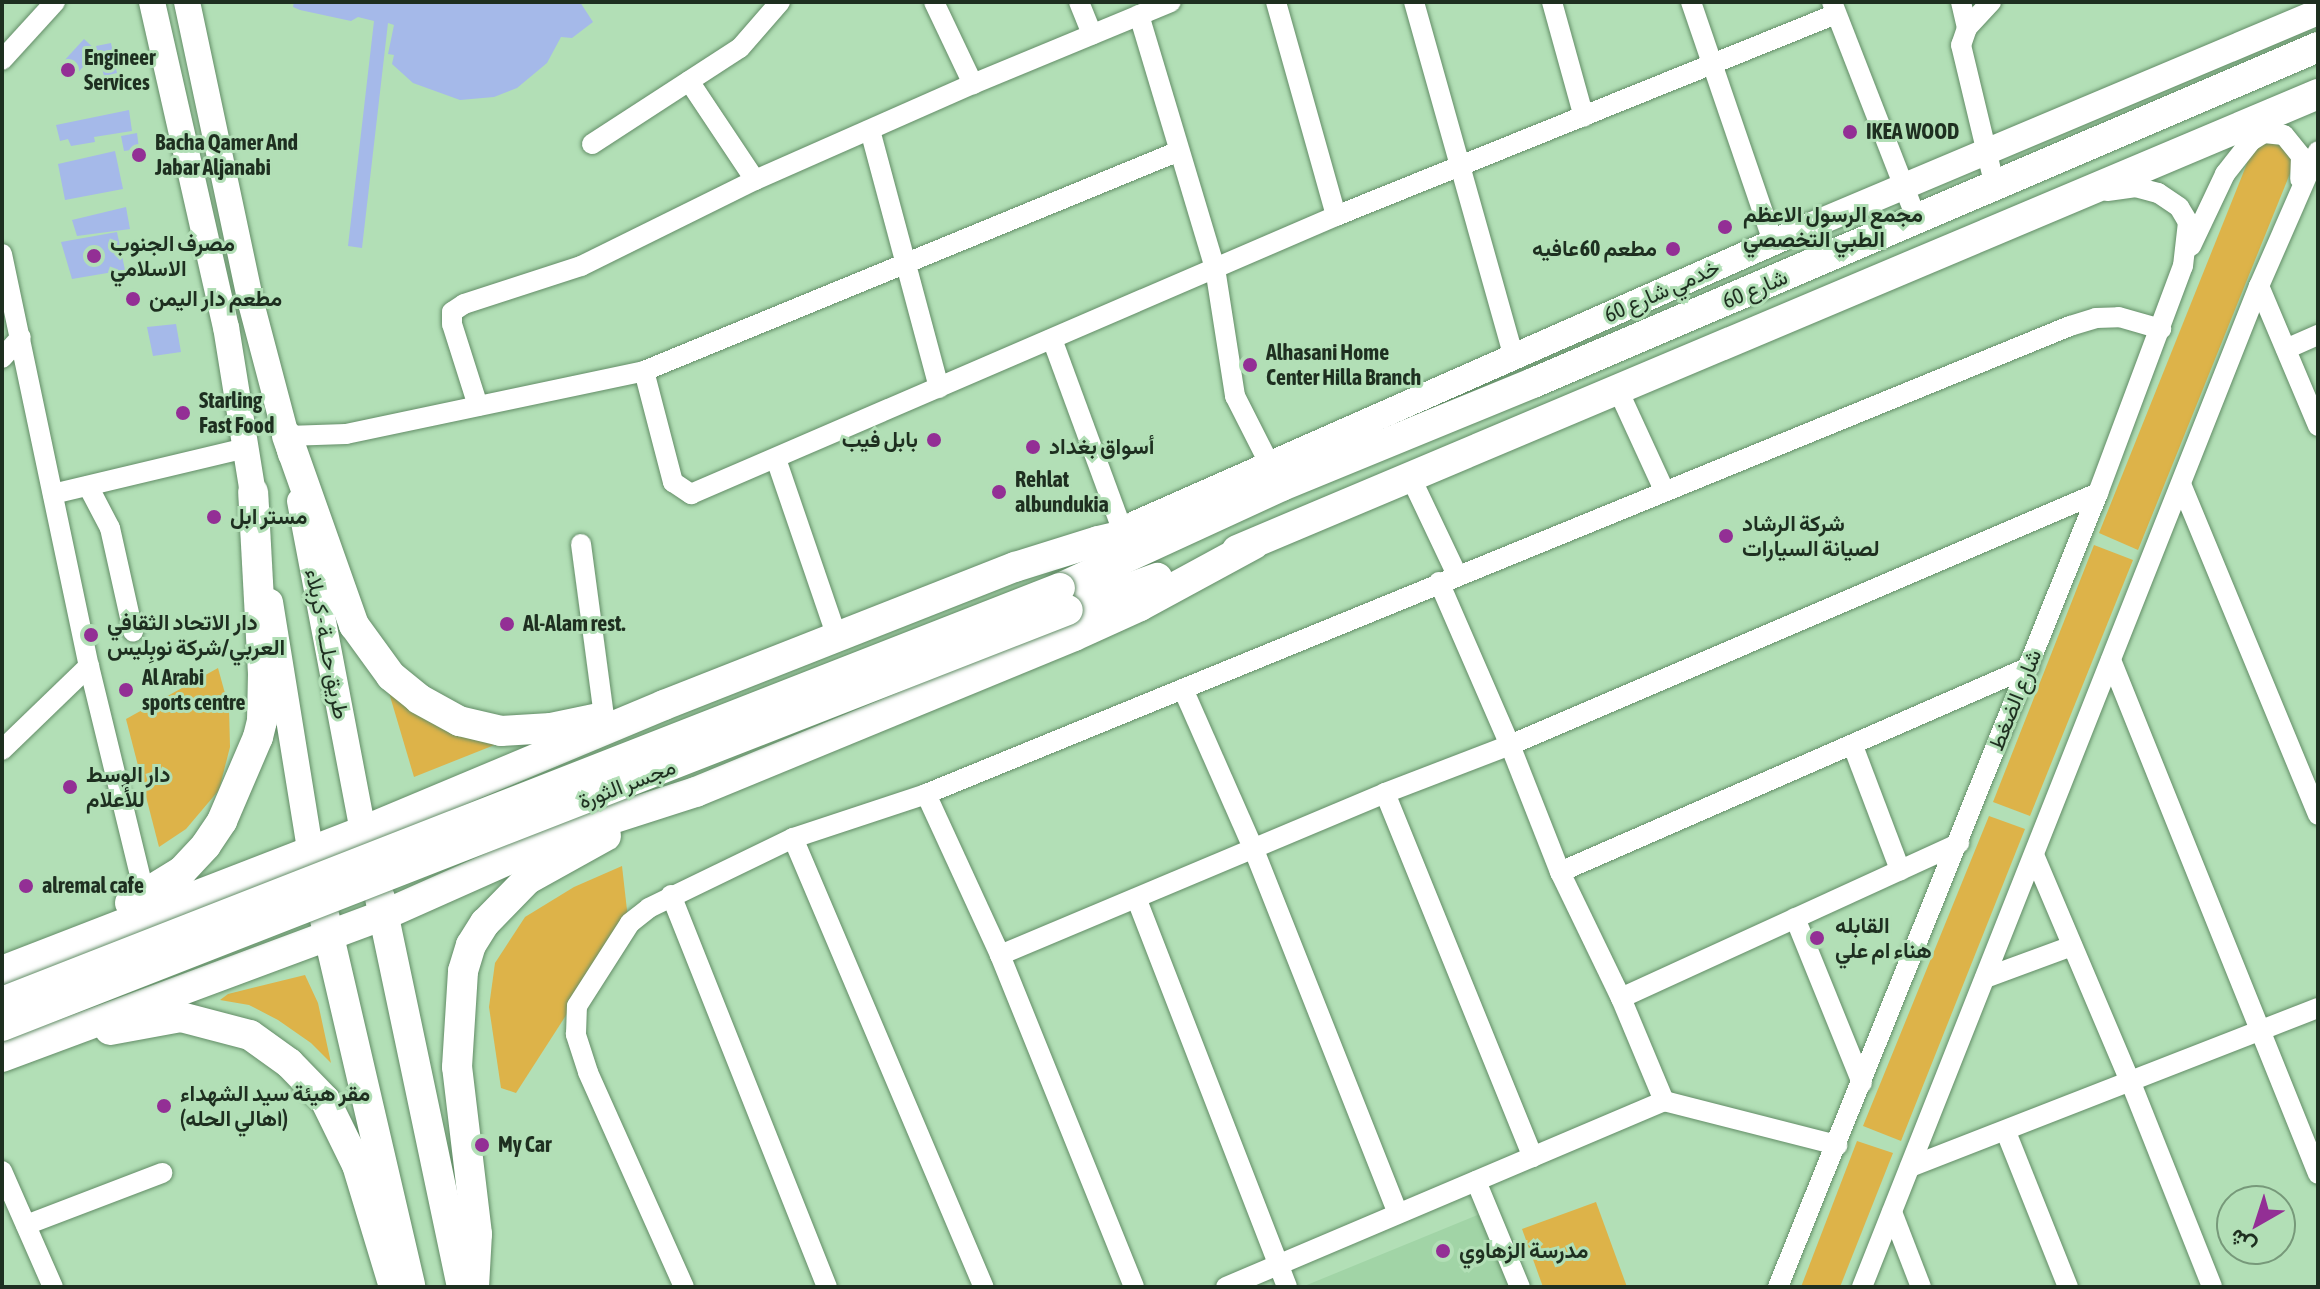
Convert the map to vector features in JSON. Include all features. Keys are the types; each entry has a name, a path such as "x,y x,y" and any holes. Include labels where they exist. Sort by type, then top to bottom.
{"highway":[{"name":"شارع 60","path":"1234,509 2318,47"},
{"name":"شارع 60","path":"1254,544 2318,94"},
{"path":"287,436 354,625 391,676 419,699 459,721 501,731 551,728 664,705"},
{"path":"149,902 206,845 222,821 260,729 263,674 253,492"},
{"path":"8,969 149,902 363,831 664,705 1015,567 1110,535 1234,509"},
{"name":"مجسر الثورة","path":"2,1026 1064,599 1234,509"},
{"path":"2,1057 384,915 568,833 696,792 1074,636 1140,606 1254,544"},
{"name":"مجسر الثورة","path":"2,1002 1064,599 1254,544"},
{"path":"537,758 519,771 515,791 520,810 540,829 568,833"},
{"path":"474,1287 477,1234 457,1067 463,971 471,945 485,923 528,879 696,792"},
{"name":"طريق حلــة - كربلاء","path":"363,831 384,915 462,1287"},
{"path":"310,850 410,1287"},
{"path":"149,902 187,915 201,934 209,966 193,985"},
{"path":"37,1042 181,1017 250,1035 289,1063 325,1100 357,1165 394,1287"}],"main road":[{"path":"152,2 228,340 310,850"},
{"name":"طريق حلــة - كربلاء","path":"187,2 251,303 287,436 363,831"},
{"name":"خدمي شارع 60","path":"1110,535 1773,242 2318,12"},
{"path":"222,310 235,312 251,303"},
{"path":"228,340 243,333 259,336"}],"street":[{"path":"2,60 55,2"},
{"path":"592,144 740,48 780,2"},
{"path":"934,2 973,84"},
{"path":"1079,2 1092,35"},
{"path":"478,406 452,324 452,312 464,304 581,266 755,180 973,84 1171,2"},
{"path":"1276,2 1336,216"},
{"path":"1414,2 1514,357"},
{"path":"1552,2 1584,117"},
{"path":"1691,2 1773,242"},
{"path":"1961,2 1967,28"},
{"path":"1991,2 1967,28 1961,45 1995,187"},
{"path":"644,371 673,482 691,494 1336,216 1712,64 1834,8 1917,220"},
{"path":"1139,15 1215,268 1235,396 1270,465"},
{"path":"689,81 755,180"},
{"path":"870,130 939,388"},
{"path":"2183,266 2225,174 2251,141 2264,133 2276,132 2295,144 2302,167 2298,191"},
{"path":"287,436 346,434 644,371 718,344 905,262 1179,151"},
{"path":"1862,1287 2259,286 2318,151"},
{"name":"شارع الضغط","path":"1778,1287 2029,667 2183,266 2188,222 2179,207 2136,187 2079,195"},
{"path":"2,254 89,666 149,902"},
{"path":"2259,286 2318,426"},
{"path":"684,1287 588,1072 576,1034 577,1006 630,923 671,895 793,838 926,794 2070,326 2096,318 2119,317 2161,329"},
{"path":"2286,349 2318,335"},
{"path":"2,358 21,337"},
{"path":"1052,339 1110,535"},
{"path":"1618,390 1664,490"},
{"path":"53,494 246,448"},
{"path":"776,459 837,637"},
{"path":"1411,478 1560,872 1621,998 1664,1101"},
{"path":"2181,484 2318,815"},
{"path":"88,486 110,528 133,631"},
{"path":"1000,955 1137,900 1385,793 1510,745 2098,493"},
{"path":"581,544 604,717"},
{"path":"2111,660 2316,1162"},
{"path":"2,750 89,666"},
{"path":"1560,872 2029,667"},
{"path":"1183,689 1254,850 1398,1214"},
{"path":"1853,746 1900,870"},
{"path":"1385,793 1533,1157"},
{"path":"926,794 1000,955 1134,1287"},
{"path":"793,838 984,1287"},
{"path":"1621,998 1959,843"},
{"path":"2034,855 2131,1083 2212,1287"},
{"path":"671,895 827,1287"},
{"path":"1137,900 1287,1287"},
{"path":"1795,918 1862,1083"},
{"path":"1985,978 2072,946"},
{"path":"1910,1167 2318,1008"},
{"path":"1226,1287 1664,1101 1837,1145"},
{"path":"2006,1132 2068,1287"},
{"path":"2,1171 53,1287"},
{"path":"26,1225 162,1173"},
{"path":"1476,1181 1520,1287"},
{"path":"1892,1212 1921,1287"}],"shaded area":[{"path":"2268,138 2280,140 2292,153 2293,166 2138,550 2099,533 2254,146"},
{"path":"2094,545 2133,560 2030,816 1993,802"},
{"path":"218,668 229,708 230,747 219,790 186,829 159,847 126,719"},
{"path":"387,686 502,742 414,777"},
{"path":"1989,816 2025,829 1901,1141 1863,1126"},
{"path":"622,866 628,919 516,1093 501,1088 489,1007 495,963 525,917 574,887"},
{"path":"305,975 318,1003 331,1063 311,1043 278,1020 249,1005 220,1000 228,994"},
{"path":"1857,1141 1893,1153 1840,1287 1801,1287"},
{"path":"1596,1202 1627,1287 1543,1287 1522,1229"},
{"name":"مدرسة الزهاوي","path":"1480,1214 1511,1287 1302,1287"}],"building":[{"path":"294,2 580,2 593,22 572,38 561,37 547,63 517,88 494,97 460,100 413,83 392,64 394,55 388,54 394,25 388,23 362,248 348,246 374,21 358,17 351,21 300,10 293,7"},
{"path":"84,39 97,51 74,77 62,63"},
{"path":"111,43 115,62 102,67 96,46"},
{"path":"115,65 117,73 104,76 102,68"},
{"path":"129,110 132,131 94,137 95,142 71,146 68,139 60,141 56,125"},
{"path":"137,133 139,149 124,151 121,136"},
{"path":"115,151 123,189 65,200 58,164"},
{"path":"126,207 130,229 77,236 72,220"},
{"name":"مصرف الجنوب الاسلامي","path":"117,232 125,270 72,279 61,242"},
{"path":"176,324 181,352 153,356 147,327"}],"place":[{"name":"Engineer Services","path":"68,70"},
{"name":"IKEA WOOD","path":"1850,132"},
{"name":"Bacha Qamer And Jabar Aljanabi","path":"139,155"},
{"name":"مجمع الرسول الاعظم الطبي التخصصي","path":"1725,227"},
{"name":"مطعم 60عافيه","path":"1673,249"},
{"name":"مصرف الجنوب الاسلامي","path":"94,256"},
{"name":"مطعم دار اليمن","path":"133,299"},
{"name":"Alhasani Home Center Hilla Branch","path":"1250,365"},
{"name":"Starling Fast Food","path":"183,413"},
{"name":"بابل فيب","path":"934,440"},
{"name":"أسواق بغداد","path":"1033,447"},
{"name":"Rehlat albundukia","path":"999,492"},
{"name":"مستر ابل","path":"214,517"},
{"name":"شركة الرشاد لصيانة السيارات","path":"1726,536"},
{"name":"Al-Alam rest.","path":"507,624"},
{"name":"دار الاتحاد الثقافي العربي/شركة نوبِليس","path":"91,635"},
{"name":"Al Arabi sports centre","path":"126,690"},
{"name":"دار الوسط للأعلام","path":"70,787"},
{"name":"alremal cafe","path":"26,886"},
{"name":"القابله هناء ام علي","path":"1817,938"},
{"name":"مقر هيئة سيد الشهداء (اهالي الحله)","path":"164,1106"},
{"name":"My Car","path":"482,1145"},
{"name":"مدرسة الزهاوي","path":"1443,1251"}]}
